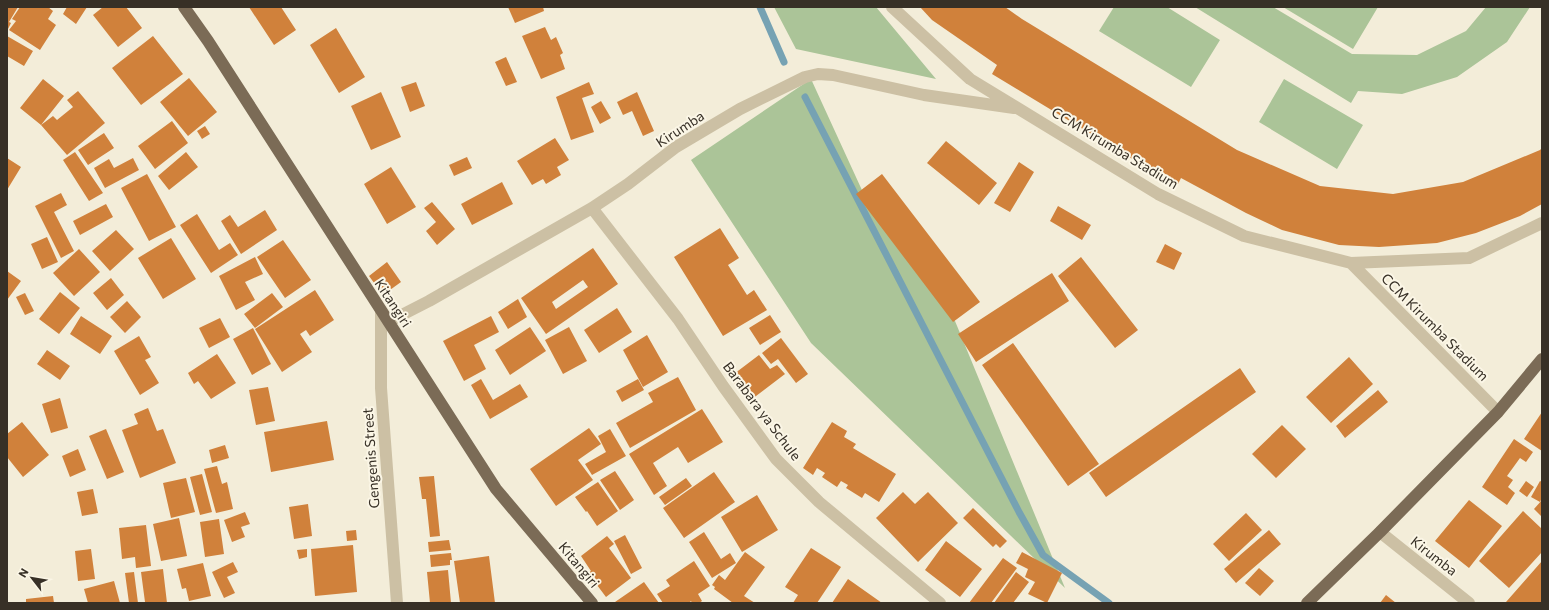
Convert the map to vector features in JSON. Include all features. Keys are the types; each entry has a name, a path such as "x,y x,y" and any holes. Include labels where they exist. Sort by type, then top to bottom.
{"main road":[{"name":"Kitangiri","path":"184,7 208,40 381,312 496,489 592,603"},
{"path":"1307,603 1380,532 1498,412 1542,359"}],"street":[{"name":"CCM Kirumba Stadium","path":"892,7 970,79 1158,194 1244,236 1351,263 1469,258 1542,223"},
{"name":"Kirumba","path":"388,322 592,208 628,184 676,147 740,109 805,77 818,74 833,75 924,95 1019,108"},
{"name":"Barabara ya Schule","path":"592,208 678,319 723,386 776,459 819,502 940,603"},
{"name":"CCM Kirumba Stadium","path":"1351,263 1498,412"},
{"name":"Gengenis Street","path":"381,312 381,388 397,603"},
{"name":"Kirumba","path":"1380,532 1469,603"}],"green space":[{"path":"774,7 876,7 936,79 796,49"},
{"path":"1114,7 1167,7 1220,40 1191,87 1099,31"},
{"path":"1195,7 1273,7 1352,54 1417,55 1466,31 1486,7 1530,7 1507,42 1457,77 1402,94 1358,91 1351,103"},
{"path":"1283,7 1378,7 1353,49"},
{"path":"811,79 872,212 955,321 1065,588 811,343 691,160"},
{"path":"1284,79 1363,125 1337,169 1259,122"}],"building":[{"path":"7,7 18,7 9,22 11,23 8,29"},
{"path":"20,7 48,7 53,11 48,19 56,25 40,50 9,30 16,21 12,19"},
{"path":"67,7 87,7 76,24 63,14"},
{"path":"103,7 126,7 142,28 118,47 93,15"},
{"path":"249,7 281,7 296,30 274,45"},
{"path":"508,7 543,7 544,11 515,23"},
{"path":"920,7 1005,7 1022,19 1237,150 1320,186 1393,194 1463,182 1542,148 1542,204 1520,216 1476,233 1437,243 1379,247 1339,245 1282,230 1246,213 1181,178 1177,186 992,74 997,65 932,20"},
{"path":"545,27 551,40 556,37 563,53 560,55 565,69 541,79 522,36"},
{"path":"336,28 365,77 339,93 310,45"},
{"path":"7,36 33,51 24,66 7,56"},
{"path":"153,36 183,74 141,105 112,68"},
{"path":"506,57 517,82 506,86 495,62"},
{"path":"189,78 217,112 188,136 160,102"},
{"path":"43,79 64,96 41,125 20,108"},
{"path":"416,82 425,106 410,112 401,87"},
{"path":"589,82 594,94 582,98 594,132 571,140 556,97"},
{"path":"78,91 105,123 67,155 41,125 53,116 57,120 73,107 67,100"},
{"path":"381,92 401,137 371,150 351,106"},
{"path":"637,92 654,131 643,136 632,111 623,115 617,102"},
{"path":"601,101 611,118 600,124 591,107"},
{"path":"172,121 188,143 155,169 138,146"},
{"path":"205,126 210,134 202,139 197,131"},
{"path":"104,133 114,148 88,165 78,150"},
{"path":"555,138 569,160 557,167 561,175 546,184 543,179 532,185 517,161"},
{"path":"946,141 997,183 979,205 927,163"},
{"path":"75,152 103,193 89,201 63,160"},
{"path":"186,152 198,167 169,190 158,176"},
{"path":"467,157 472,168 454,176 449,165"},
{"path":"7,158 21,167 7,190"},
{"path":"133,158 139,170 105,188 94,168 109,159 114,168"},
{"path":"1019,162 1034,172 1010,212 994,203"},
{"path":"391,167 416,207 387,224 364,184"},
{"path":"147,174 176,227 149,241 121,188"},
{"path":"882,174 980,302 953,322 856,194"},
{"path":"502,182 513,204 472,225 461,204"},
{"path":"61,193 67,205 54,212 74,251 61,258 35,206"},
{"path":"432,202 455,229 437,245 426,231 436,222 424,208"},
{"path":"106,204 113,217 80,235 73,221"},
{"path":"1058,206 1091,225 1082,240 1050,221"},
{"path":"265,210 277,230 241,254 221,221 230,215 238,227"},
{"path":"197,214 219,250 230,243 238,255 211,273 180,225"},
{"path":"720,228 739,258 728,265 747,295 754,290 767,310 723,336 674,257"},
{"path":"116,230 134,249 110,271 92,251"},
{"path":"47,237 58,262 42,269 31,244"},
{"path":"171,238 196,279 163,299 138,258"},
{"path":"283,240 311,280 285,298 257,257"},
{"path":"1165,244 1182,253 1174,270 1156,262"},
{"path":"593,248 618,284 546,334 521,298","holes":["583,280 588,287 556,309 552,302"]},
{"path":"79,249 100,272 74,296 53,273"},
{"path":"255,257 263,274 245,282 255,300 236,310 219,276"},
{"path":"1081,257 1138,330 1115,348 1058,276"},
{"path":"387,262 401,282 383,295 369,276"},
{"path":"7,271 21,281 7,300"},
{"path":"1052,273 1069,301 976,362 958,334"},
{"path":"111,278 124,295 107,310 93,293"},
{"path":"315,290 334,320 310,336 306,330 300,334 312,352 282,372 255,329"},
{"path":"60,292 80,308 59,334 39,319"},
{"path":"25,293 34,311 25,315 16,297"},
{"path":"272,293 283,307 255,328 244,314"},
{"path":"518,299 527,317 508,329 498,312"},
{"path":"127,301 141,317 125,333 110,317"},
{"path":"617,308 632,332 599,353 584,330"},
{"path":"770,315 781,332 760,345 749,328"},
{"path":"81,316 112,336 100,354 70,334"},
{"path":"491,316 499,332 474,345 486,369 464,381 443,341"},
{"path":"220,318 230,337 209,348 199,328"},
{"path":"530,327 546,351 510,375 495,350"},
{"path":"569,327 587,361 563,374 545,340"},
{"path":"253,328 271,364 252,375 233,339"},
{"path":"647,335 668,372 643,387 623,350"},
{"path":"139,336 151,357 145,360 159,383 140,395 114,351"},
{"path":"781,338 808,374 796,383 778,359 771,364 762,353"},
{"path":"1013,343 1099,464 1068,486 982,365"},
{"path":"47,350 70,366 60,380 37,364"},
{"path":"217,354 236,383 211,399 198,381 194,384 188,373"},
{"path":"759,355 770,369 777,365 785,374 748,402 730,377"},
{"path":"1349,357 1373,384 1331,423 1306,397"},
{"path":"1240,368 1256,392 1106,497 1089,473"},
{"path":"678,377 696,410 630,448 616,423 653,402 648,393"},
{"path":"481,379 493,400 520,384 528,397 490,419 471,385"},
{"path":"638,379 644,390 622,402 616,391"},
{"path":"268,387 275,421 256,425 249,390"},
{"path":"1378,390 1388,402 1345,438 1336,426"},
{"path":"60,398 68,428 51,433 42,404"},
{"path":"148,408 157,431 163,429 176,463 140,478 122,430 138,424 134,414"},
{"path":"702,409 723,442 688,463 678,447 653,463 667,486 654,495 629,454"},
{"path":"1542,412 1542,451 1524,439"},
{"path":"327,421 334,460 271,472 264,432"},
{"path":"22,422 49,455 23,477 7,457 7,434"},
{"path":"832,422 847,431 844,437 856,444 853,448 896,474 879,502 865,493 862,498 846,488 848,485 841,481 837,487 822,477 825,473 817,468 813,475 803,468"},
{"path":"1282,425 1306,449 1276,478 1252,454"},
{"path":"589,428 601,444 578,460 593,480 556,506 530,469"},
{"path":"106,429 124,472 107,479 89,436"},
{"path":"610,429 626,456 592,475 585,464 606,452 598,436"},
{"path":"1514,439 1533,452 1526,462 1520,458 1507,476 1513,480 1508,487 1515,493 1507,505 1482,487"},
{"path":"225,445 229,458 212,463 209,450"},
{"path":"78,449 86,470 70,477 62,456"},
{"path":"217,466 222,484 227,482 233,509 216,513 204,469"},
{"path":"615,471 634,500 620,510 600,480"},
{"path":"714,472 735,502 684,538 663,508"},
{"path":"202,474 212,512 200,515 190,477"},
{"path":"434,476 440,536 430,537 426,499 422,499 419,477"},
{"path":"186,478 195,512 171,518 163,483"},
{"path":"686,478 692,486 665,505 659,497"},
{"path":"1526,481 1534,487 1527,497 1519,491"},
{"path":"1540,481 1542,482 1542,498 1540,502 1531,497"},
{"path":"598,482 618,511 597,526 575,497"},
{"path":"93,489 98,513 82,516 77,492"},
{"path":"903,492 915,504 928,492 958,523 918,562 876,518"},
{"path":"757,495 778,530 742,552 721,517"},
{"path":"1469,500 1502,526 1469,568 1435,541"},
{"path":"1542,500 1542,517 1534,509"},
{"path":"308,504 312,536 294,539 289,507"},
{"path":"973,508 1007,541 1000,548 996,544 993,547 963,518"},
{"path":"1523,511 1542,529 1542,552 1509,588 1479,561"},
{"path":"245,512 250,524 241,527 245,537 232,542 224,520"},
{"path":"1246,513 1262,530 1229,561 1213,544"},
{"path":"179,518 187,556 161,561 153,524"},
{"path":"219,519 224,554 205,557 200,522"},
{"path":"146,525 151,566 136,568 135,557 122,559 119,528"},
{"path":"356,530 357,540 347,541 346,531"},
{"path":"1269,530 1281,544 1236,583 1224,569"},
{"path":"704,532 721,559 730,553 736,563 712,578 689,542"},
{"path":"625,535 642,568 631,574 614,541"},
{"path":"607,536 614,544 609,548 631,578 606,597 597,585 594,587 585,575 591,571 581,556"},
{"path":"449,540 451,550 429,552 428,542"},
{"path":"946,541 982,569 960,597 925,570"},
{"path":"353,545 357,592 315,596 311,549"},
{"path":"811,548 841,567 817,603 793,603 798,595 785,587"},
{"path":"91,549 95,579 78,581 75,551"},
{"path":"307,549 307,557 299,559 297,550"},
{"path":"745,552 765,567 744,596 755,603 733,603 714,589 715,587 712,585 719,575 725,580"},
{"path":"1022,552 1062,573 1047,603 1028,594 1035,582 1025,577 1028,569 1016,563"},
{"path":"451,553 452,560 450,560 450,565 431,567 430,555"},
{"path":"489,556 495,603 460,603 454,561"},
{"path":"1003,558 1017,568 991,603 969,603"},
{"path":"694,561 710,586 698,594 702,601 699,603 692,603 691,601 689,603 663,603 657,594 670,586 666,580"},
{"path":"1542,561 1542,603 1506,602"},
{"path":"233,562 238,572 227,577 235,593 224,598 212,572"},
{"path":"203,563 211,596 189,601 186,588 182,589 177,569"},
{"path":"1259,568 1274,581 1260,596 1245,583"},
{"path":"163,569 167,603 141,603 145,602 141,572"},
{"path":"448,570 451,603 430,603 427,572"},
{"path":"134,572 138,603 129,603 125,573"},
{"path":"1016,572 1029,582 1013,603 994,603"},
{"path":"848,579 882,603 832,603"},
{"path":"114,581 120,603 88,603 84,589"},
{"path":"644,582 659,603 615,602"},
{"path":"1386,595 1396,603 1380,603"},
{"path":"53,596 54,603 26,603 26,599"}],"waterway":[{"path":"760,7 784,62"},
{"path":"805,97 1019,512 1043,555 1109,603"}]}
